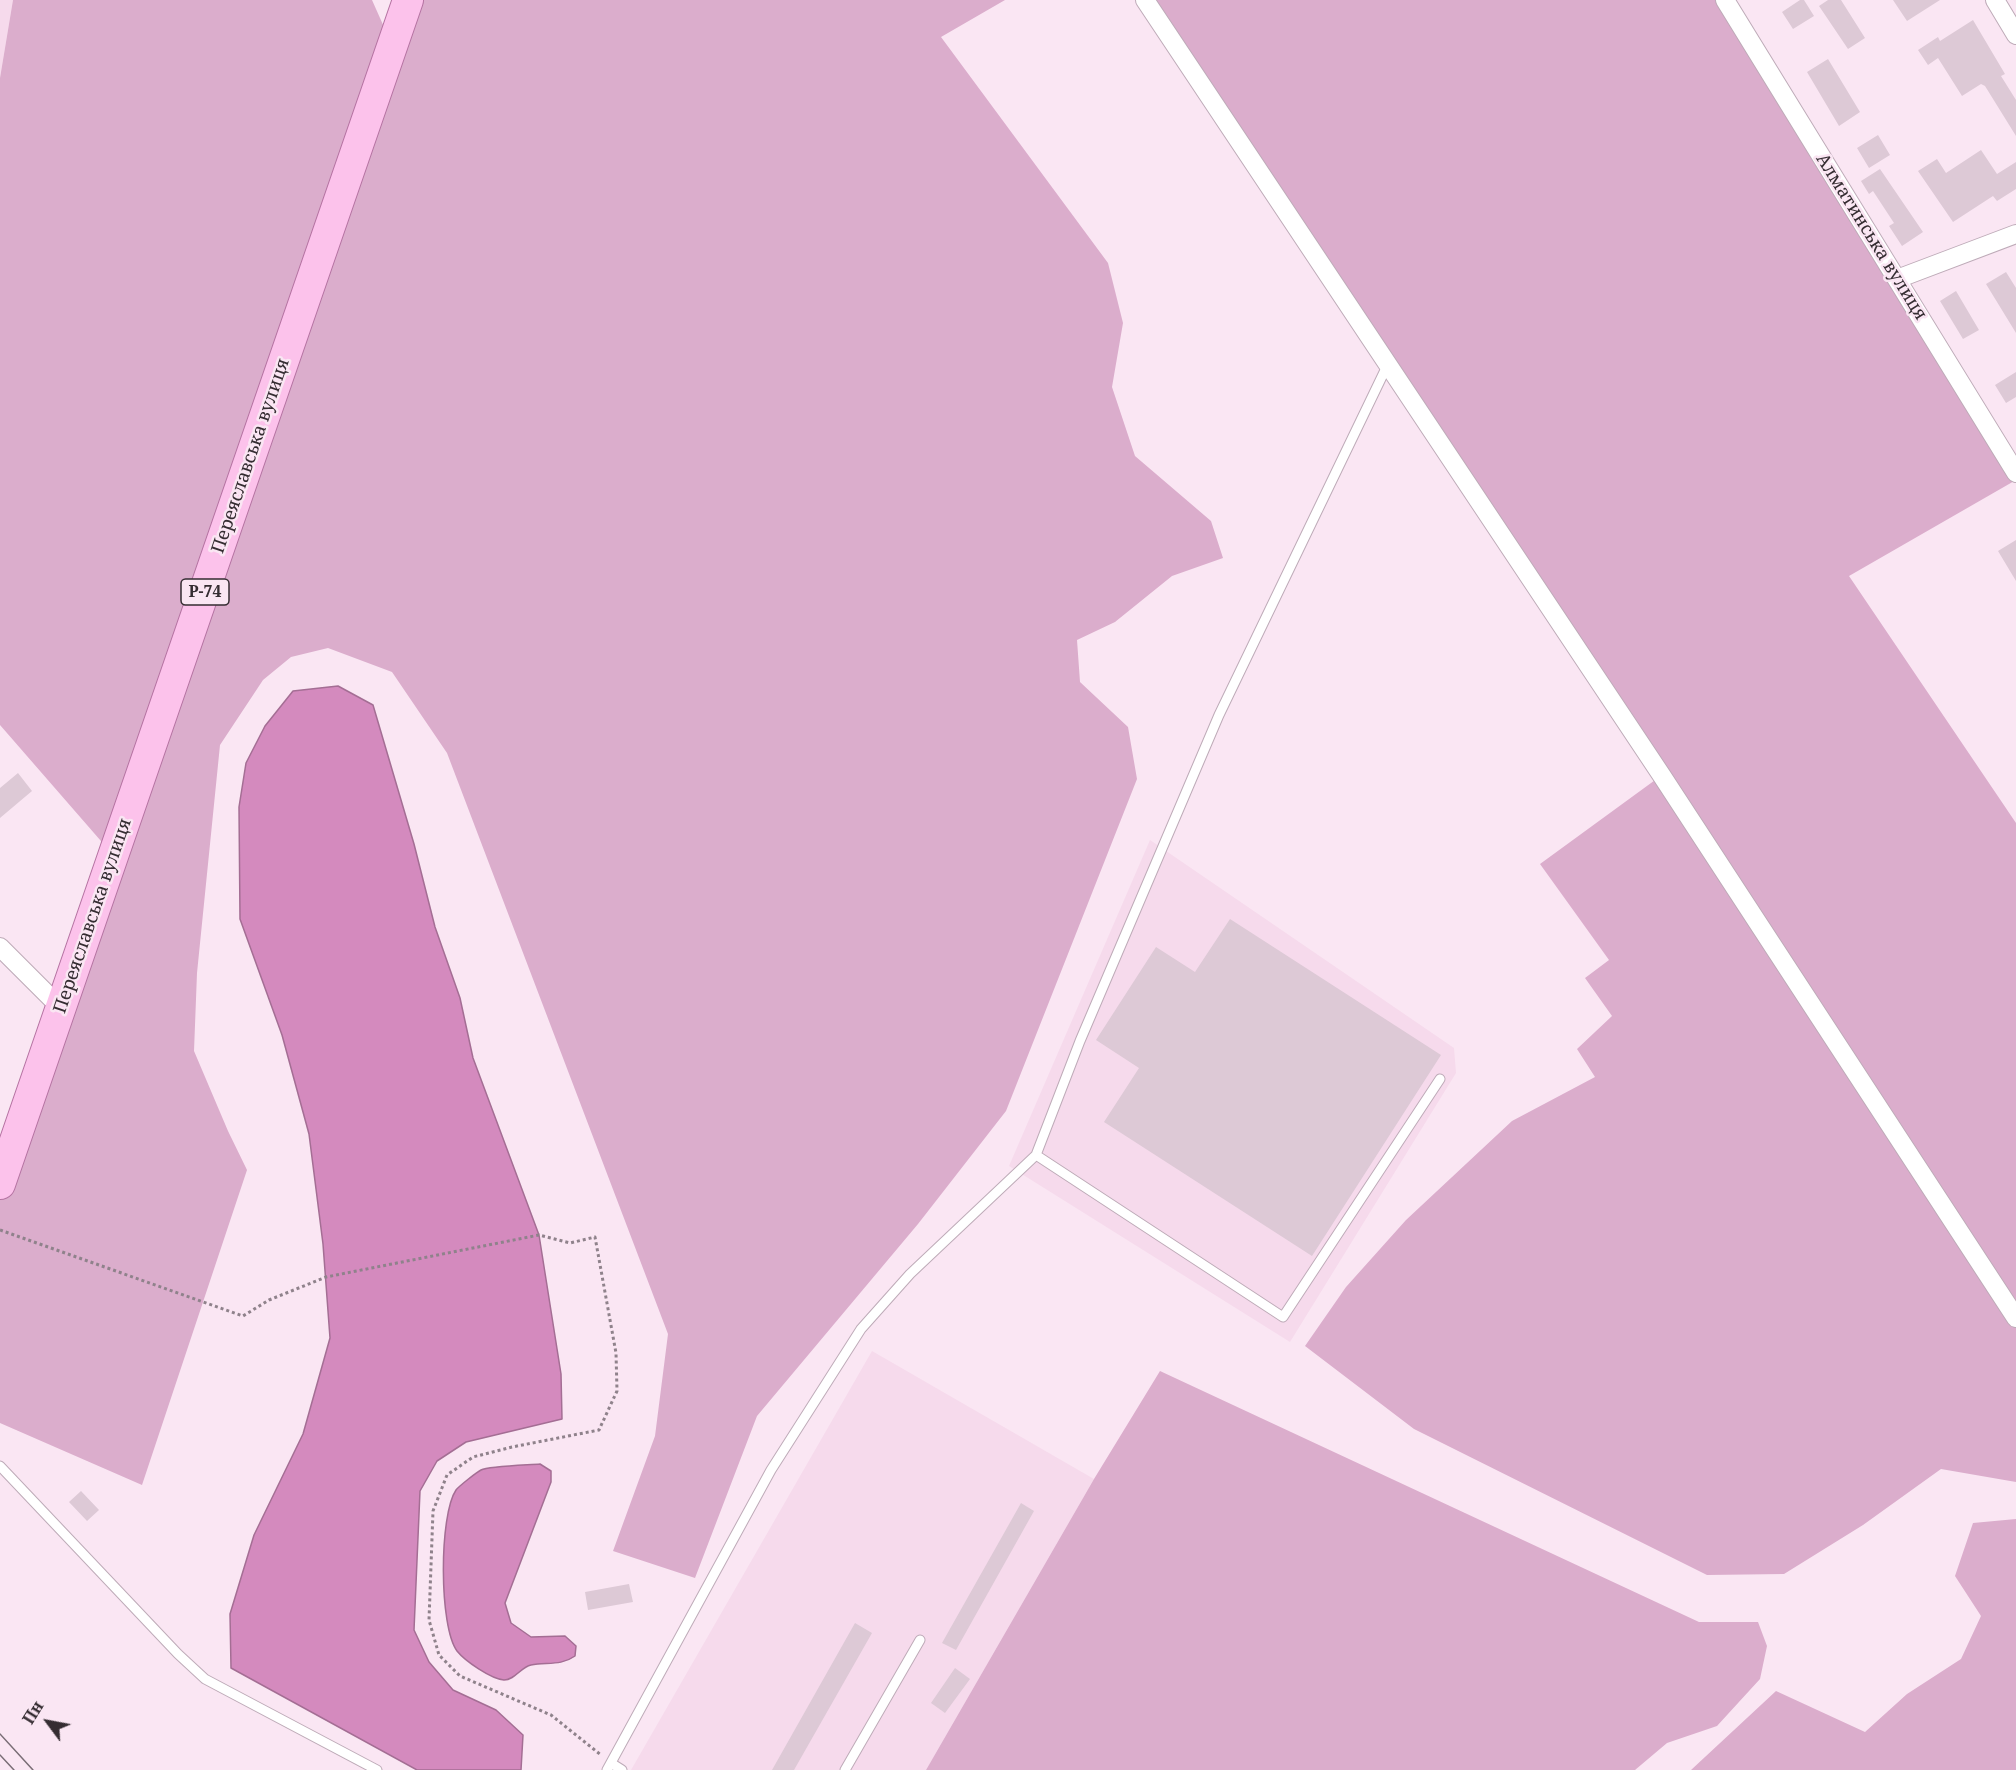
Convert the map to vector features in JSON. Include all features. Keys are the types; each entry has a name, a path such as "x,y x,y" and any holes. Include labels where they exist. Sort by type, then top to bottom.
{"main road":[{"name":"Переяславська вулиця","path":"0,1184 401,10"}],"street":[{"path":"1145,0 1662,776 2016,1318"},
{"name":"Алматинська вулиця","path":"1725,0 2016,473"},
{"path":"1995,0 2016,35"},
{"path":"1897,279 2016,234"},
{"path":"0,947 61,1008"}],"lane":[{"path":"622,1770 609,1766 771,1470 861,1329 910,1274 1036,1155 1080,1041 1219,715 1388,364"},
{"path":"1036,1155 1283,1317 1440,1079"},
{"path":"0,1466 178,1654 205,1679 377,1770"},
{"path":"845,1770 920,1640"}],"path":[{"path":"0,1230 243,1316 269,1300 326,1277 538,1234 570,1243 595,1237 616,1353 617,1391 599,1430 473,1457 447,1474 434,1511 429,1620 440,1655 460,1676 551,1715 609,1766"}],"shaded area":[{"path":"0,0 13,0 0,78"},
{"path":"13,0 372,0 392,45 408,0 1005,0 941,37 1108,263 1123,323 1112,387 1135,456 1211,521 1223,558 1172,576 1115,622 1077,640 1080,682 1128,727 1137,779 1006,1111 918,1224 757,1416 695,1578 613,1551 655,1436 668,1334 447,753 392,672 328,648 291,657 263,680 220,745 197,973 194,1051 247,1170 142,1485 0,1423 0,1184 114,856 0,725 0,78"},
{"path":"1145,0 1725,0 2016,480 1849,576 2016,823 2016,1482 1941,1469 1863,1525 1784,1574 1707,1575 1414,1429 1305,1346 1346,1287 1406,1220 1512,1121 1595,1077 1577,1049 1612,1016 1585,978 1609,960 1540,864 1662,775"},
{"path":"338,686 373,705 414,844 435,927 460,998 473,1058 539,1235 561,1374 562,1419 466,1442 437,1461 420,1491 414,1630 429,1662 453,1690 496,1710 523,1735 521,1770 417,1770 231,1668 230,1614 254,1535 303,1434 330,1338 323,1244 309,1134 282,1035 240,919 239,807 246,763 265,726 293,691"},
{"path":"1150,840 1454,1048 1456,1073 1290,1342 1009,1166"},
{"path":"872,1351 1094,1479 926,1770 631,1770"},
{"path":"1160,1371 1699,1622 1758,1622 1767,1646 1760,1679 1717,1726 1667,1743 1635,1770 926,1770 1094,1479"},
{"path":"540,1464 551,1471 551,1482 505,1603 511,1623 531,1637 565,1636 576,1646 575,1656 559,1662 531,1665 504,1680 486,1673 466,1660 457,1651 451,1638 444,1596 446,1522 450,1503 456,1490 479,1471"},
{"path":"2016,1519 2016,1770 1691,1770 1776,1691 1865,1732 1907,1694 1961,1659 1981,1616 1955,1576 1973,1523"}],"building":[{"path":"1800,0 1804,0 1814,16 1793,29 1782,12"},
{"path":"1828,0 1841,0 1865,38 1848,49 1819,6"},
{"path":"1893,0 1940,0 1907,21"},
{"path":"1973,20 2005,74 2001,76 2016,100 2016,136 1985,86 1981,84 1962,96 1938,58 1928,65 1918,50 1938,37 1940,41"},
{"path":"1828,59 1860,112 1839,126 1807,72"},
{"path":"1878,135 1890,155 1869,168 1857,148"},
{"path":"1981,150 1997,174 2016,162 2016,189 1997,201 1993,196 1953,222 1918,171 1937,159 1946,173"},
{"path":"1880,169 1923,232 1902,246 1889,226 1894,223 1873,191 1869,194 1861,181"},
{"path":"2006,272 2016,288 2016,333 1986,284"},
{"path":"1956,291 1979,330 1963,339 1940,301"},
{"path":"2016,372 2016,397 2006,403 1995,385"},
{"path":"2016,540 2016,581 1998,551"},
{"path":"18,773 32,791 0,818 0,788"},
{"path":"1230,919 1441,1055 1312,1256 1104,1122 1139,1068 1096,1040 1156,947 1195,972"},
{"path":"81,1491 99,1510 87,1521 69,1502"},
{"path":"1021,1503 1034,1511 956,1650 942,1643"},
{"path":"629,1584 633,1602 588,1610 585,1592"},
{"path":"855,1623 872,1633 794,1770 772,1770"},
{"path":"955,1668 970,1679 945,1713 931,1703"}],"tram line":[{"path":"0,1734 33,1770"},
{"path":"0,1755 14,1770"}]}
